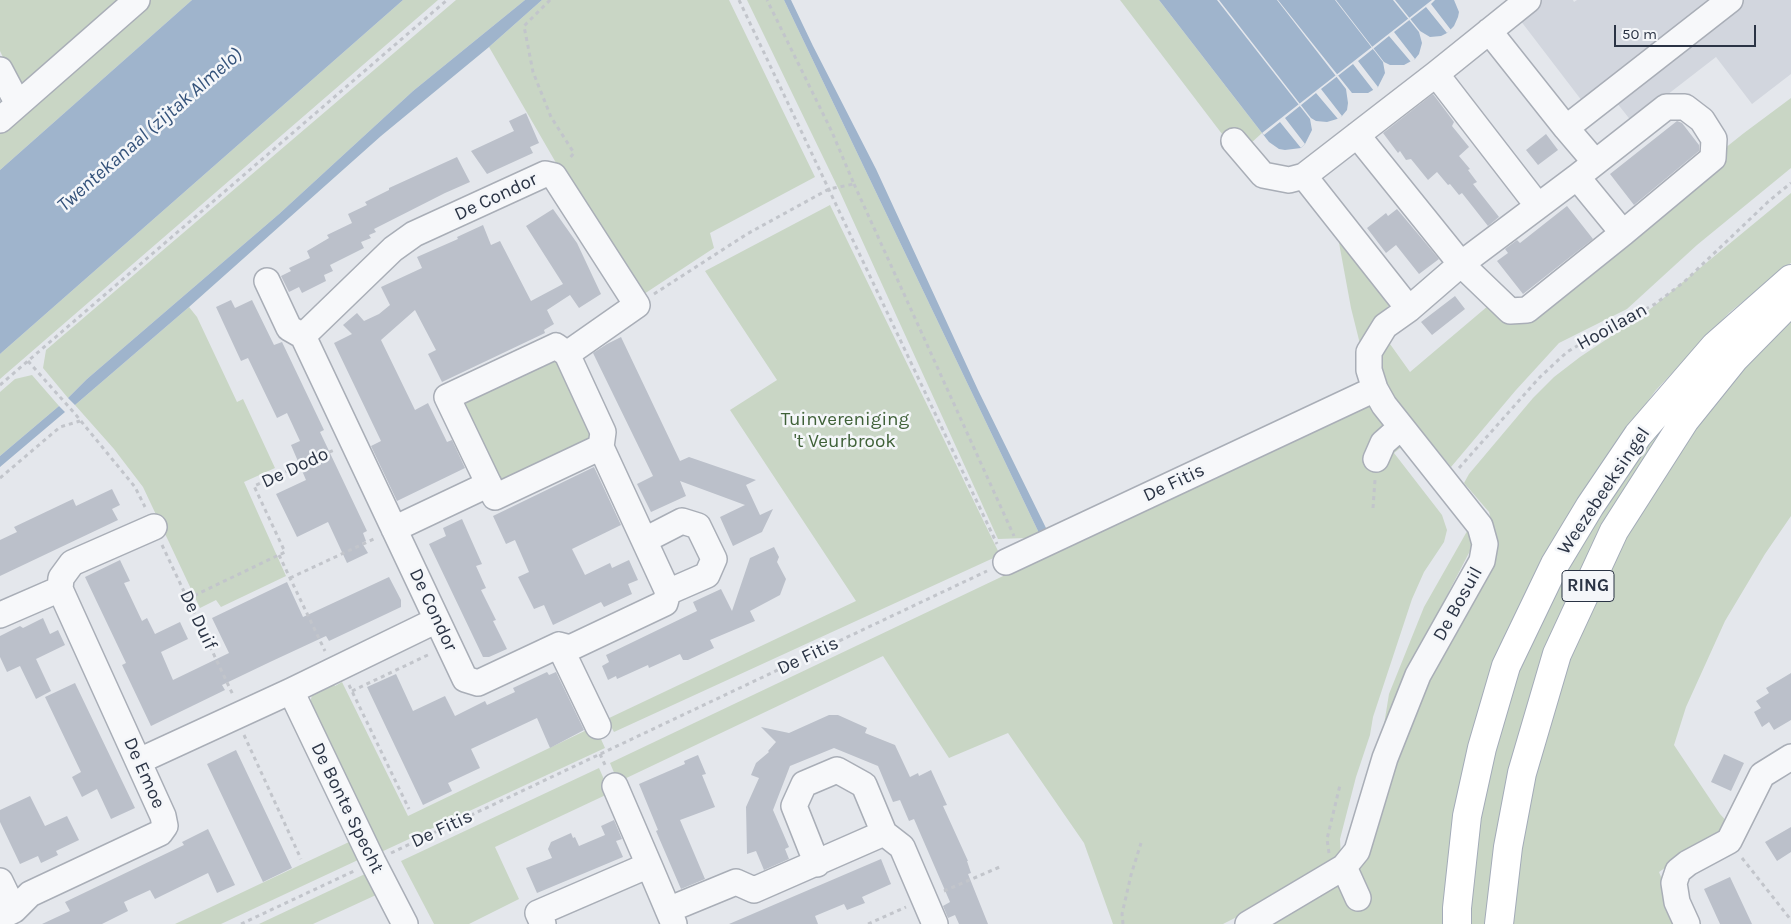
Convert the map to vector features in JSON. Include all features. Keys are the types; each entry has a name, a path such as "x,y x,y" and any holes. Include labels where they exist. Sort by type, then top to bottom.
{"main road":[{"name":"Weezebeeksingel","path":"1456,919 1467,816 1482,748 1506,666 1555,564 1590,506 1638,435 1715,346 1791,278"},
{"name":"Weezebeeksingel","path":"1499,924 1508,847 1522,773 1557,654 1614,531 1684,420 1734,359 1791,301"}],"street":[{"path":"0,70 9,112 137,0"},
{"path":"1234,141 1263,175 1289,180 1304,176 1528,0"},
{"path":"1566,128 1730,0"},
{"path":"1489,30 1566,128 1586,170 1623,233"},
{"path":"1436,74 1538,206"},
{"name":"De Bosuil","path":"1248,924 1340,869 1357,851 1386,758 1418,675 1482,561 1485,544 1480,526 1384,405 1375,389 1369,370 1369,352 1385,326 1409,309 1462,264 1586,170 1666,106 1684,107 1702,120 1714,139 1713,158 1526,310 1510,311 1462,264 1357,135"},
{"name":"De Condor","path":"303,336 393,249 414,234 545,174 554,176 637,305"},
{"path":"1304,176 1409,309"},
{"name":"De Condor","path":"267,281 289,328 303,336 465,679 478,683"},
{"path":"567,354 637,305"},
{"path":"454,695 560,645 570,648 665,603 668,592 601,447 603,432 567,354 556,346 447,396 495,497 601,447"},
{"name":"De Fitis","path":"1014,558 1375,389"},
{"path":"1376,459 1383,443 1401,426"},
{"path":"394,529 488,484"},
{"path":"645,540 682,521 698,526 714,559 707,575 668,592"},
{"path":"0,615 60,590 61,578 72,563 154,527"},
{"name":"De Emoe","path":"0,880 7,914 30,894 160,833 165,826 164,816 60,590"},
{"path":"139,760 291,691 437,620"},
{"path":"560,645 598,726"},
{"name":"De Bonte Specht","path":"291,691 405,924"},
{"path":"1687,924 1677,902 1674,883 1678,871 1688,863 1729,841 1762,775 1791,757"},
{"path":"817,864 794,806 804,784 837,770 864,785 884,833 902,847 935,924"},
{"path":"615,786 671,917 736,882 754,890 884,833"},
{"path":"534,913 649,865"},
{"path":"1340,869 1358,898"}],"path":[{"path":"0,385 447,0"},
{"path":"550,0 524,26 533,72 551,117 574,153 554,176"},
{"path":"739,0 829,189 1014,558"},
{"path":"767,0 832,132 1014,558"},
{"name":"Hooilaan","path":"1446,484 1540,377 1567,352 1662,299 1684,282 1770,200 1791,183"},
{"path":"637,305 747,234 829,189 854,184"},
{"path":"28,361 76,415 135,488 154,527"},
{"path":"0,478 60,427 80,421"},
{"name":"De Dodo","path":"352,442 254,486 285,552 279,555 290,578 337,668 352,691 409,810"},
{"path":"1373,508 1376,459"},
{"name":"De Duif","path":"154,527 239,715 301,859"},
{"path":"290,578 394,529"},
{"path":"187,598 279,555"},
{"name":"De Fitis","path":"242,924 1014,558"},
{"path":"352,691 449,646"},
{"path":"1340,785 1327,839 1329,853 1340,869"},
{"path":"1729,841 1791,920"},
{"path":"1123,924 1122,914 1140,843"},
{"path":"868,924 1002,866"}],"shaded area":[{"path":"1538,0 1573,0 1574,2 1577,0 1791,0 1791,74 1752,104 1716,57 1632,122 1613,98 1592,114 1517,16"}],"green space":[{"path":"0,0 120,0 18,89 0,51"},
{"path":"149,0 192,0 0,170 0,132"},
{"path":"403,0 438,0 0,379 0,354"},
{"path":"456,0 525,0 413,91 279,214 87,379 68,398 43,368 46,350"},
{"path":"542,0 729,0 815,177 710,233 714,248 644,294 559,168 489,47"},
{"path":"747,0 784,0 1039,533 1027,538 998,539 840,192"},
{"path":"1120,0 1159,0 1262,133 1238,155"},
{"path":"1791,98 1791,168 1697,245 1627,309 1559,343 1516,390 1451,467 1384,382 1381,368 1382,348 1385,337 1410,372 1495,300 1512,318 1744,133"},
{"path":"1791,193 1791,263 1730,312 1656,390 1631,424 1520,612 1445,924 1260,924 1363,863 1399,743 1496,539 1489,512 1464,483 1469,474 1533,398 1554,377 1580,357 1643,315"},
{"name":"Tuinvereniging 't Veurbrook","path":"830,205 1000,555 614,732 607,719 856,601 730,410 777,380 705,271"},
{"path":"1337,232 1390,293 1389,305 1361,348 1351,308"},
{"path":"189,307 197,317 237,402 243,399 275,468 244,482 286,576 221,607 216,600 200,608 143,487 114,449 75,405"},
{"path":"1791,311 1791,516 1765,554 1725,621 1686,707 1674,745 1720,814 1729,824 1659,872 1680,924 1510,924 1530,780 1562,666 1652,480"},
{"path":"557,352 598,436 498,490 454,399"},
{"path":"32,375 59,406 0,456 0,392 15,379"},
{"path":"1369,402 1405,444 1394,453 1442,515 1447,530 1444,542 1424,572 1412,599 1373,717 1370,735 1356,777 1340,839 1341,858 1330,870 1223,924 1113,924 1084,843 1008,733 949,758 883,656 618,782 610,763"},
{"path":"1664,411 1677,416 1608,521 1490,924 1468,924 1474,851 1490,757 1533,624"},
{"path":"1470,526 1473,534 1471,549 1430,628 1382,737 1389,694 1424,607"},
{"path":"332,681 335,686 342,682 408,816 595,726 605,748 379,853 309,707 312,695"},
{"path":"599,768 610,793 495,847 519,899 469,924 434,924 401,861"},
{"path":"349,842 358,860 221,924 175,924"},
{"path":"365,874 376,895 313,924 259,924"}],"water":[{"name":"Twentekanaal (zijtak Almelo)","path":"192,0 403,0 0,354 0,170"},
{"path":"525,0 542,0 489,47 381,136 189,307 75,405 68,398 87,379 279,214 413,91"},
{"path":"784,0 791,0 876,169 978,390 1046,528 1039,533"},
{"path":"1159,0 1217,0 1310,119 1312,130 1301,148 1279,149 1269,142"},
{"path":"1219,0 1277,0 1346,89 1347,110 1342,116 1327,122 1316,121 1311,118"},
{"path":"1278,0 1335,0 1383,62 1385,73 1378,87 1368,93 1352,93"},
{"path":"1336,0 1393,0 1419,32 1422,43 1419,54 1415,59 1404,65 1390,65 1384,62"},
{"path":"1395,0 1454,0 1459,12 1458,17 1454,26 1447,33 1441,36 1430,37 1420,31"},
{"path":"59,406 65,412 0,467 0,456"}],"pier":[{"path":"1432,0 1435,0 1431,4 1451,30 1447,33 1426,7 1394,32 1415,59 1411,62 1389,36 1358,61 1378,87 1374,91 1353,64 1321,89 1342,116 1338,119 1316,93 1285,118 1305,144 1301,148 1280,122 1264,135 1262,133"}],"building":[{"path":"1433,94 1454,122 1452,126 1469,147 1459,156 1470,169 1468,170 1477,182 1473,184 1499,217 1488,226 1462,193 1459,195 1437,172 1428,180 1411,159 1406,160 1400,151 1398,153 1383,133"},
{"path":"526,113 539,143 530,147 533,153 487,174 471,151 514,131 509,121"},
{"path":"1677,121 1682,123 1699,145 1699,151 1634,205 1610,174"},
{"path":"1546,134 1558,150 1538,165 1526,150"},
{"path":"457,157 470,182 374,229 376,232 369,235 371,238 361,242 364,248 330,265 333,271 324,275 326,281 302,293 299,287 289,292 281,276 291,271 289,268 310,258 307,251 329,238 327,235 352,223 348,214 367,205 365,202 389,190 389,188"},
{"path":"1567,206 1593,239 1523,294 1497,261 1508,253 1505,249 1517,240 1520,243"},
{"path":"553,209 577,243 601,294 579,308 570,295 547,310 554,324 544,330 545,333 442,382 428,354 436,350 415,310 381,340 415,410 428,403 447,442 452,440 465,468 397,501 371,446 381,441 334,343 352,334 343,325 357,313 364,321 379,314 390,305 381,287 422,268 417,257 458,239 457,237 483,225 491,245 500,241 531,301 563,284 526,226"},
{"path":"1397,209 1439,259 1419,274 1396,245 1386,253 1367,228 1386,213 1388,216"},
{"path":"1455,296 1465,309 1432,335 1421,322"},
{"path":"231,300 235,308 252,300 274,345 282,342 324,430 320,432 367,531 363,533 366,541 362,543 368,553 347,563 328,522 297,537 276,494 306,480 291,445 300,441 287,413 277,418 248,358 241,361 216,307"},
{"path":"621,337 680,461 689,457 756,480 746,485 760,515 773,509 762,532 733,546 720,517 745,505 680,481 686,496 651,512 637,484 653,476 593,353"},
{"path":"594,467 621,525 572,549 585,575 610,563 612,568 629,560 638,580 628,584 632,594 604,607 601,602 553,625 544,605 534,609 518,577 529,572 515,540 506,544 493,516"},
{"path":"112,489 120,505 112,509 118,520 0,576 0,540 17,532 14,527 73,499 76,506"},
{"path":"462,519 482,564 476,566 486,588 481,590 496,620 493,621 507,649 489,657 483,657 429,544 446,536 443,528"},
{"path":"774,547 779,557 777,562 786,579 780,595 750,611 755,621 710,640 714,648 688,660 683,660 680,654 649,668 648,665 617,679 616,676 608,680 602,666 609,662 606,655 697,611 693,602 721,589 732,611 750,558"},
{"path":"120,560 130,581 124,583 142,621 147,618 155,634 180,622 188,639 161,652 173,680 229,653 212,618 287,582 303,617 389,577 401,600 401,607 329,641 326,636 270,662 222,685 225,690 151,726 122,665 126,663 85,577"},
{"path":"43,618 50,634 58,630 65,645 36,659 51,691 36,699 20,666 7,672 0,657 0,636 20,626 23,628"},
{"path":"547,672 549,675 556,672 584,730 550,748 537,718 471,749 480,768 448,783 452,791 423,805 367,687 396,674 413,711 445,696 455,716 485,701 487,705 515,692 513,688"},
{"path":"1791,673 1791,720 1774,730 1769,722 1762,727 1754,712 1761,708 1756,701 1769,693 1766,688"},
{"path":"75,683 135,808 111,819 97,789 82,797 72,777 81,772 45,697"},
{"path":"829,715 838,715 867,728 865,733 895,745 910,777 918,773 919,776 931,770 947,805 943,806 968,861 971,873 968,874 988,924 959,924 955,915 948,918 943,906 950,902 914,819 909,821 900,800 893,802 878,766 834,748 790,766 773,810 789,847 785,849 789,859 764,870 756,851 747,854 746,807 759,778 751,775 756,763 769,752 776,742 761,727 789,733"},
{"path":"236,750 292,868 263,882 207,764"},
{"path":"1724,754 1744,763 1731,791 1711,782"},
{"path":"698,755 706,774 702,775 715,807 680,820 705,879 681,889 656,831 658,830 639,784 685,764 684,761"},
{"path":"30,796 45,826 67,816 79,840 56,851 58,855 41,863 38,856 20,864 0,822 0,810"},
{"path":"614,820 622,839 616,841 623,857 537,893 526,868 552,858 548,849 551,842 571,833 579,846 605,835 601,826"},
{"path":"1791,827 1791,852 1777,861 1765,842"},
{"path":"208,829 235,885 217,893 208,873 155,899 150,890 124,902 128,911 102,924 42,924 70,911 65,902 184,845 182,842"},
{"path":"881,859 891,884 862,897 865,903 847,910 844,904 815,916 818,924 729,924"},
{"path":"1730,877 1752,924 1720,924 1704,889"}]}
